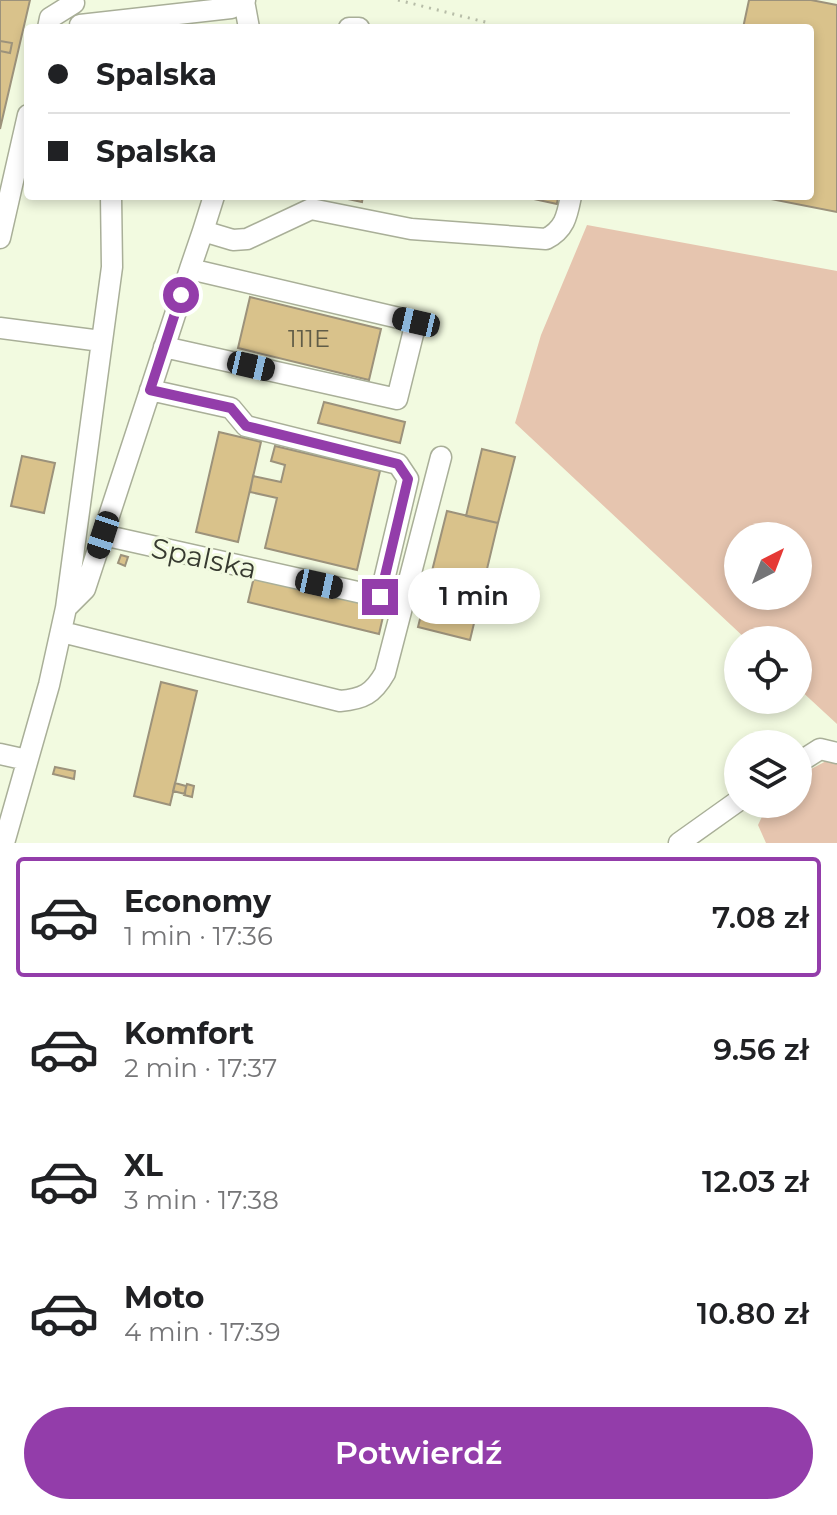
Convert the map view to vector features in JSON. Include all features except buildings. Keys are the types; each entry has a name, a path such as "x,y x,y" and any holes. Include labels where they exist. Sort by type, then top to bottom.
{"lane":[{"path":"104,24 231,8 245,0 248,24"},
{"path":"49,24 50,18 74,2 79,24"},
{"path":"0,238 24,133"},
{"path":"4,843 66,608 112,267 111,200"},
{"path":"66,608 85,589 213,200"},
{"path":"203,231 233,240 247,239 313,203 411,229 546,239 559,233 570,200"},
{"path":"164,347 397,399 416,322 190,269"},
{"path":"0,328 101,341"},
{"name":"Spalska","path":"103,535 380,597 408,479 398,464 246,426 231,408 150,390"},
{"path":"62,632 340,701 361,699 375,690 385,673 441,457"},
{"path":"812,754 820,749 837,753"},
{"path":"0,754 27,760"},
{"path":"679,843 724,811"}],"path":[{"path":"398,0 489,23"}],"shaded area":[{"path":"587,225 837,271 837,724 812,701 812,626 732,626 515,423 541,335"},
{"path":"830,759 837,762 837,843 766,843 758,825 761,818 812,818 812,769"}],"route":[{"path":"181,295 150,390 231,408 246,426 398,464 408,479 380,597"}]}
